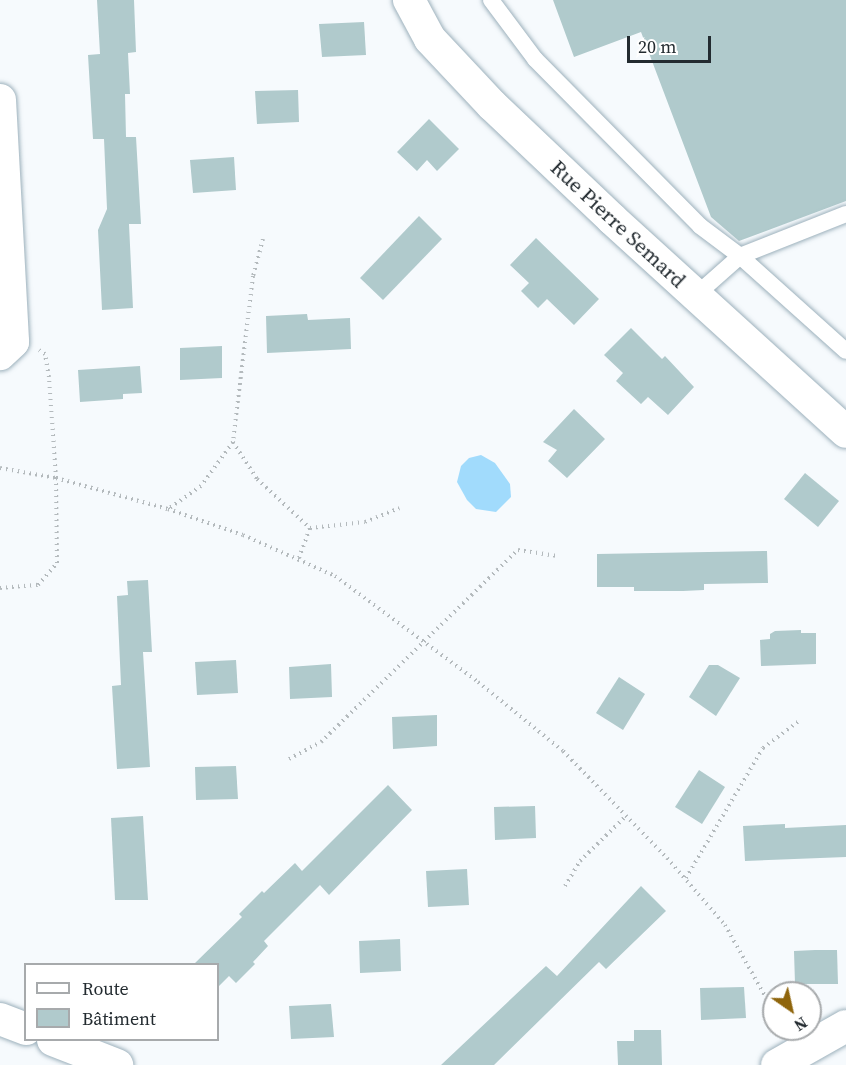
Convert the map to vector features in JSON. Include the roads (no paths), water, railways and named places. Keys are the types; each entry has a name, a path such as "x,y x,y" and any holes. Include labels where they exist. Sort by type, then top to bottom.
{"street":[{"name":"Rue Pierre Semard","path":"409,0 430,39 492,105 695,296 846,432"},
{"path":"0,100 6,344"},
{"path":"0,1018 24,1028"},
{"path":"777,1065 846,1026"},
{"path":"56,1041 117,1065"}],"lane":[{"path":"491,0 535,59 700,226 740,256 846,351"},
{"path":"695,296 740,256 846,214"}]}
